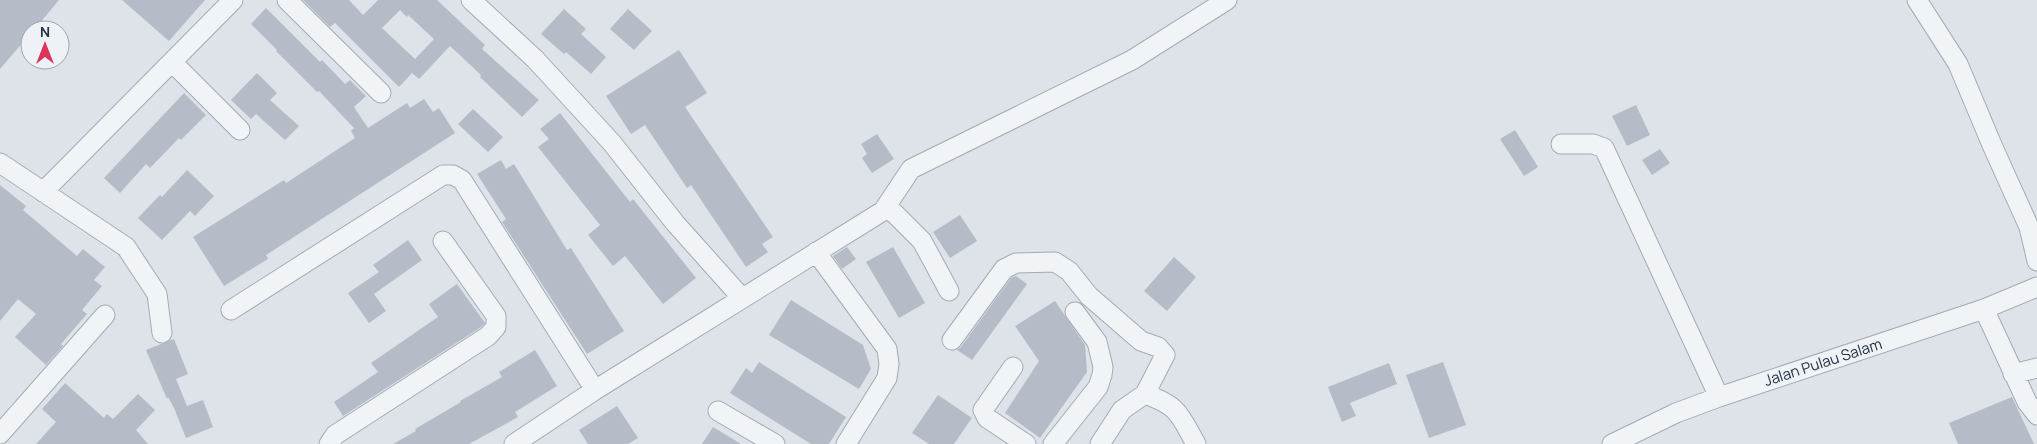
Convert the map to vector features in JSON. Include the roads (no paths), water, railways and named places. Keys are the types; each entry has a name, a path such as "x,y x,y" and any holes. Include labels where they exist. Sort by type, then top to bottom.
{"street":[{"path":"44,192 233,0"},
{"path":"287,0 380,93"},
{"path":"471,0 535,59 599,129 675,223 742,298"},
{"path":"522,442 595,390 816,252 876,217 883,211 912,169 1132,60 1227,0"},
{"path":"1917,0 1958,64 2029,226 2037,261"},
{"path":"172,62 240,130"},
{"path":"1561,144 1593,144 1604,148 1719,397"},
{"path":"0,163 126,247 157,294 162,333"},
{"path":"231,310 443,175 453,175 462,180 595,390"},
{"path":"883,211 891,210 922,241 949,291"},
{"path":"329,444 335,435 488,336 496,327 496,316 443,241"},
{"path":"816,252 887,349 887,378 846,444"},
{"path":"952,340 1004,269 1016,263 1055,262 1069,271 1089,296 1141,341 1158,347 1165,355 1145,394 1122,410 1100,444"},
{"name":"Jalan Pulau Salam","path":"1612,444 1643,437 1719,397 1984,309 2037,287"},
{"path":"1984,309 2013,374 2027,402 2037,415"},
{"path":"1052,444 1098,388 1102,375 1103,367 1097,342 1075,312"},
{"path":"0,434 105,315"},
{"path":"1013,367 983,410 987,418 1026,444"},
{"path":"2013,374 2037,368"},
{"path":"1145,394 1162,400 1178,411 1196,444"},
{"path":"718,411 775,444"}]}
